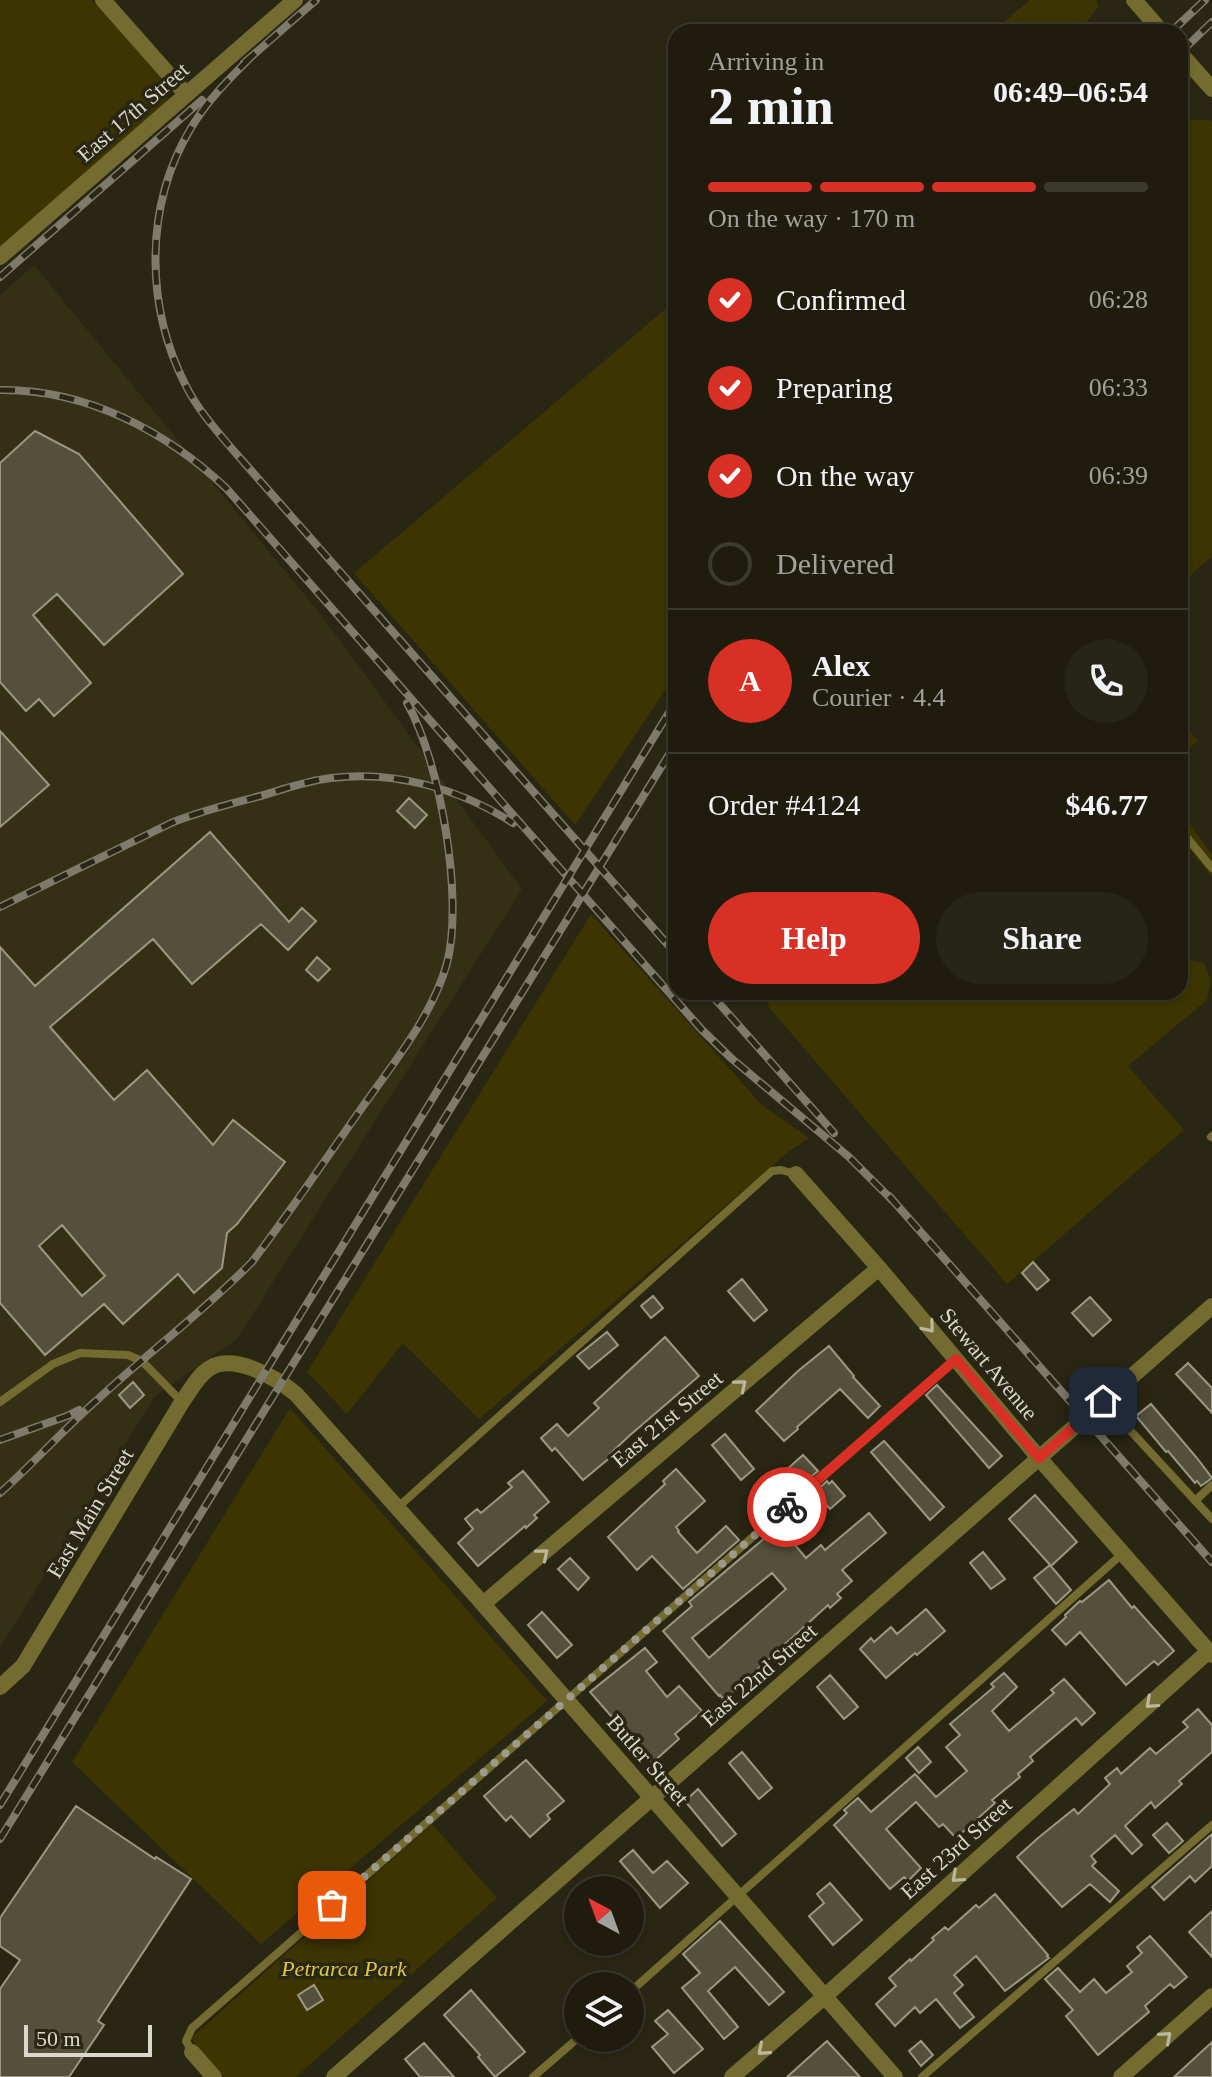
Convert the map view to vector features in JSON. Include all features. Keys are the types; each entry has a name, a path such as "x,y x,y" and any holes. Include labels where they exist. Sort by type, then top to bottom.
{"street":[{"path":"103,0 186,94"},
{"name":"East 17th Street","path":"0,257 295,0"},
{"path":"1134,0 1155,24"},
{"path":"1188,62 1212,89"},
{"name":"Stewart Avenue","path":"796,1174 1210,1653"},
{"name":"East 21st Street","path":"483,1604 879,1268"},
{"name":"East 22nd Street","path":"334,2077 1212,1306"},
{"name":"Butler Street","path":"218,1363 246,1365 288,1387 483,1604 895,2077"},
{"name":"East Main Street","path":"0,1687 23,1666 182,1402 207,1369 218,1363"},
{"name":"East 23rd Street","path":"732,2077 1210,1653"},
{"path":"1121,2077 1212,1996"},
{"path":"192,2052 214,2077"}],"lane":[{"path":"1188,839 1212,868"},
{"path":"397,1508 772,1171 796,1174"},
{"path":"0,1402 53,1364 80,1353 128,1355 142,1361 182,1402"},
{"path":"192,2052 186,2041 192,2028 956,1359"},
{"path":"1103,1401 1212,1519"},
{"path":"1195,1501 1212,1485"},
{"path":"644,1980 1123,1554"},
{"path":"922,2077 1212,1825"},
{"path":"533,2077 564,2050"}],"shaded area":[{"path":"34,265 322,616 522,889 237,1339 155,1396 0,1648 0,295"}],"green space":[{"path":"0,0 92,0 158,74 168,94 166,103 0,247"},
{"path":"1030,0 1096,0 1099,6 1084,24 1002,24"},
{"path":"1188,120 1212,122 1212,556 1188,578"},
{"path":"668,307 668,686 575,825 354,573"},
{"path":"1188,729 1198,741 1188,749"},
{"path":"1188,821 1212,855 1212,877 1188,847"},
{"path":"591,914 762,1105 809,1138 788,1152 479,1419 403,1343 347,1414 307,1372"},
{"path":"1188,960 1204,963 1211,980 1207,1000 1128,1066 1184,1130 1007,1284 765,1000 1188,1000"},
{"path":"290,1408 547,1701 261,1944 72,1762"},
{"name":"Petrarca Park","path":"432,1824 497,1898 296,2077 224,2077 191,2038"}],"building":[{"path":"35,431 79,454 183,574 104,645 57,594 33,615 91,683 54,716 39,699 26,711 0,682 0,463"},
{"path":"0,731 49,785 0,827"},
{"path":"409,798 427,815 415,828 397,811"},
{"path":"210,832 289,922 302,908 316,921 288,950 261,924 192,984 153,939 50,1027 114,1100 147,1070 213,1145 233,1120 285,1162 227,1233 222,1268 194,1293 178,1274 123,1324 104,1304 45,1355 0,1303 0,947 35,986","holes":["62,1225 105,1276 82,1296 39,1246"]},
{"path":"317,957 330,969 318,981 306,970"},
{"path":"1033,1262 1049,1280 1037,1290 1022,1273"},
{"path":"742,1279 767,1310 754,1321 728,1291"},
{"path":"653,1296 663,1308 651,1318 641,1306"},
{"path":"1090,1297 1111,1320 1093,1336 1072,1313"},
{"path":"607,1332 618,1345 589,1369 577,1356"},
{"path":"665,1337 699,1376 583,1480 555,1448 552,1451 541,1438 557,1424 568,1436 599,1408 594,1403"},
{"path":"829,1346 880,1406 868,1418 840,1389 784,1441 756,1411"},
{"path":"1188,1363 1212,1388 1212,1413 1176,1374"},
{"path":"133,1382 144,1395 130,1408 119,1395"},
{"path":"937,1385 1002,1456 989,1468 926,1395"},
{"path":"1151,1404 1212,1478 1201,1486 1166,1452 1136,1416"},
{"path":"725,1434 754,1469 741,1480 712,1445"},
{"path":"884,1441 944,1507 930,1520 871,1452"},
{"path":"803,1455 818,1471 798,1485 785,1471"},
{"path":"676,1469 705,1501 676,1527 678,1532 697,1553 726,1526 739,1540 683,1589 652,1556 637,1570 608,1537 665,1484 663,1481"},
{"path":"523,1471 549,1502 534,1515 537,1518 526,1528 478,1566 458,1543 473,1529 465,1519 477,1509 481,1513 512,1487 508,1483"},
{"path":"827,1481 829,1484 832,1481 845,1496 830,1509 815,1492"},
{"path":"1035,1495 1077,1542 1051,1566 1009,1519"},
{"path":"869,1513 886,1533 842,1570 852,1581 837,1594 841,1598 830,1608 828,1605 724,1700 663,1631 692,1606 689,1602 779,1526 806,1558 821,1545 825,1550","holes":["772,1573 786,1589 709,1658 692,1638"]},
{"path":"983,1552 1005,1579 991,1589 970,1563"},
{"path":"570,1558 589,1578 578,1590 558,1569"},
{"path":"1050,1565 1071,1590 1056,1604 1034,1578"},
{"path":"1109,1580 1174,1651 1158,1665 1154,1661 1126,1685 1080,1632 1066,1645 1052,1630 1080,1601"},
{"path":"926,1609 945,1631 886,1678 860,1649 871,1638 874,1642 891,1627 897,1634"},
{"path":"542,1612 572,1645 557,1658 528,1625"},
{"path":"645,1648 657,1662 646,1671 667,1697 679,1686 702,1711 675,1734 679,1739 652,1763 590,1692"},
{"path":"1004,1673 1017,1687 992,1711 1009,1731 1054,1693 1051,1690 1064,1679 1095,1713 1082,1725 1076,1718 1030,1757 1033,1761 1018,1774 1020,1777 992,1800 995,1803 956,1838 943,1824 939,1827 916,1802 886,1829 921,1868 908,1881 904,1877 890,1889 834,1825 847,1813 844,1810 858,1798 871,1812 915,1774 936,1797 967,1771 946,1747 960,1735 950,1724 994,1687 991,1684"},
{"path":"830,1675 858,1707 844,1719 817,1687"},
{"path":"1198,1709 1212,1725 1212,1752 1179,1781 1182,1784 1155,1808 1151,1802 1125,1826 1142,1845 1132,1854 1115,1835 1091,1856 1096,1862 1092,1866 1119,1891 1110,1902 1090,1884 1062,1907 1017,1857 1074,1809 1078,1814 1110,1784 1105,1778 1117,1768 1121,1774 1150,1748 1156,1754 1188,1727 1183,1722"},
{"path":"918,1747 931,1762 919,1773 906,1758"},
{"path":"742,1752 772,1788 759,1799 729,1763"},
{"path":"526,1760 564,1801 547,1815 550,1819 530,1837 511,1816 506,1821 484,1796"},
{"path":"698,1789 736,1834 722,1846 685,1801"},
{"path":"76,1806 155,1859 191,1879 98,2021 104,2025 69,2077 0,2077 0,1989 20,1960 0,1946 0,1918"},
{"path":"1167,1823 1183,1841 1169,1853 1153,1835"},
{"path":"1212,1834 1212,1866 1195,1882 1190,1876 1164,1900 1152,1887"},
{"path":"633,1850 653,1873 667,1861 688,1883 660,1908 644,1889 644,1876 633,1876 620,1861"},
{"path":"830,1883 862,1920 833,1945 809,1916 824,1903 817,1894"},
{"path":"995,1894 1049,1958 1005,1991 976,1956 954,1975 963,1985 954,1993 974,2017 960,2028 936,1999 920,2013 915,2007 895,2026 876,2004 896,1986 889,1978 945,1927 948,1930 976,1905 979,1908"},
{"path":"1212,1911 1212,1957 1189,1932"},
{"path":"720,1921 784,1992 769,2005 735,1967 708,1991 738,2027 724,2039 682,1988 700,1973 683,1954"},
{"path":"1150,1936 1187,1977 1174,1988 1170,1984 1145,2006 1149,2012 1098,2055 1066,2016 1073,2010 1045,1979 1058,1968 1080,1992 1094,1979 1106,1993 1132,1972 1127,1966 1142,1953 1137,1947"},
{"path":"314,1985 323,2000 307,2010 298,1995"},
{"path":"471,1990 525,2052 495,2077 444,2015"},
{"path":"668,2010 703,2049 674,2073 652,2047 668,2034 655,2021"},
{"path":"827,2041 860,2077 787,2077"},
{"path":"921,2041 933,2055 921,2066 909,2051"},
{"path":"1212,2042 1212,2077 1174,2077"},
{"path":"424,2043 454,2077 420,2077 405,2059"}],"railway":[{"path":"244,63 316,0"},
{"path":"1180,24 1205,0"},
{"path":"1188,45 1212,22"},
{"path":"250,58 211,100 191,128 176,158 158,223 157,290 163,323 186,386 202,412 233,450 668,945"},
{"path":"0,277 202,100"},
{"path":"0,390 63,397 123,417 178,449 227,489 668,991"},
{"path":"0,1493 84,1411 252,1262 398,1057 432,1002 447,963 452,936 451,867 430,759 407,703"},
{"path":"0,1805 668,714"},
{"path":"0,1839 668,756"},
{"path":"0,907 171,823 321,779 379,777 426,785 471,800 513,823"},
{"path":"676,1000 731,1058 849,1157 895,1203"},
{"path":"716,1000 834,1133"},
{"path":"889,1196 1212,1562"},
{"path":"0,1440 79,1410"}],"way so far":[{"path":"332,1905 787,1507"}],"route":[{"path":"787,1507 956,1359 1039,1458 1103,1401"}]}
